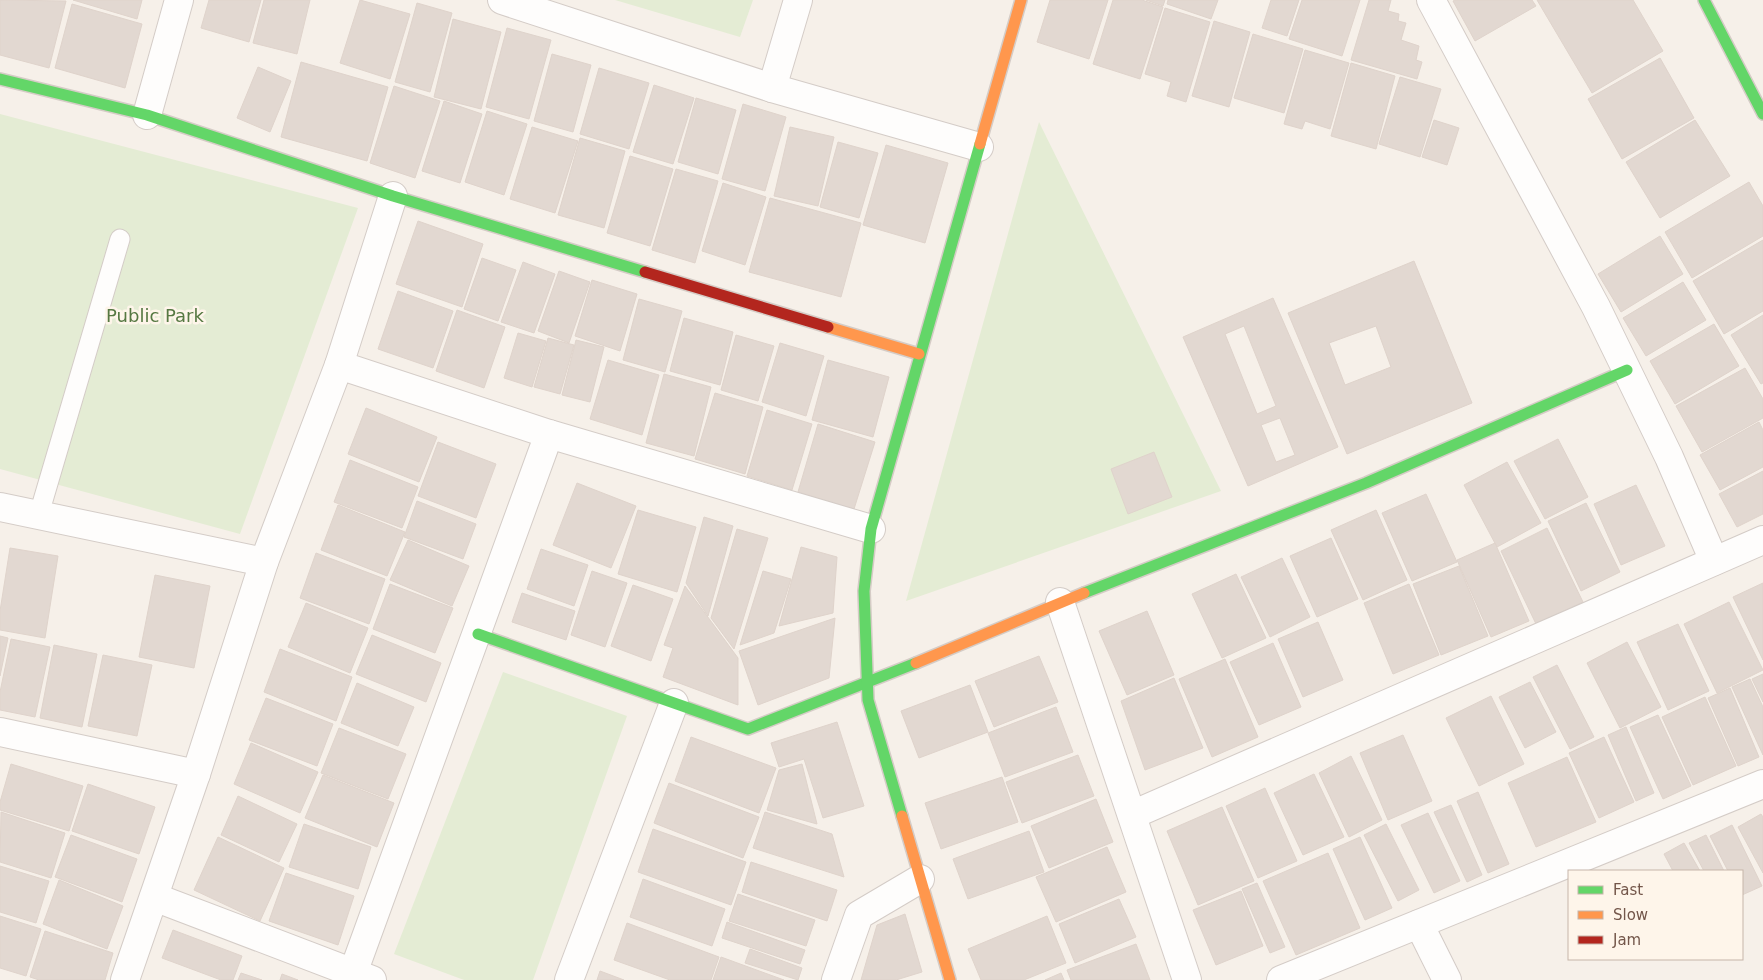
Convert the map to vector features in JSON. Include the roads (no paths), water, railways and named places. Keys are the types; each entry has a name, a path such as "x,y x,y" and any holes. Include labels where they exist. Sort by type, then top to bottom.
{"street":[{"path":"147,115 179,0"},
{"path":"502,0 772,88 979,147"},
{"path":"772,88 798,0"},
{"path":"950,980 868,700 864,591 871,529 919,354 1021,0"},
{"path":"1431,0 1596,307 1669,456 1714,561"},
{"path":"1704,0 1763,114"},
{"path":"0,79 147,115 393,196 919,354"},
{"path":"125,980 196,774 264,562 339,365 393,196"},
{"path":"339,365 549,434 871,529"},
{"path":"478,634 748,729 867,684 1060,602 1366,483 1627,370"},
{"path":"154,897 363,977 478,634 549,434"},
{"path":"0,507 264,562"},
{"path":"1132,815 1763,540"},
{"path":"1060,602 1187,980"},
{"path":"569,980 674,703"},
{"path":"0,732 196,774"},
{"path":"1281,980 1763,784"},
{"path":"836,980 859,915 920,879"},
{"path":"1419,924 1448,980"}],"lane":[{"path":"40,514 120,239"}],"park label":[{"name":"Public Park","path":"155,316"}]}
